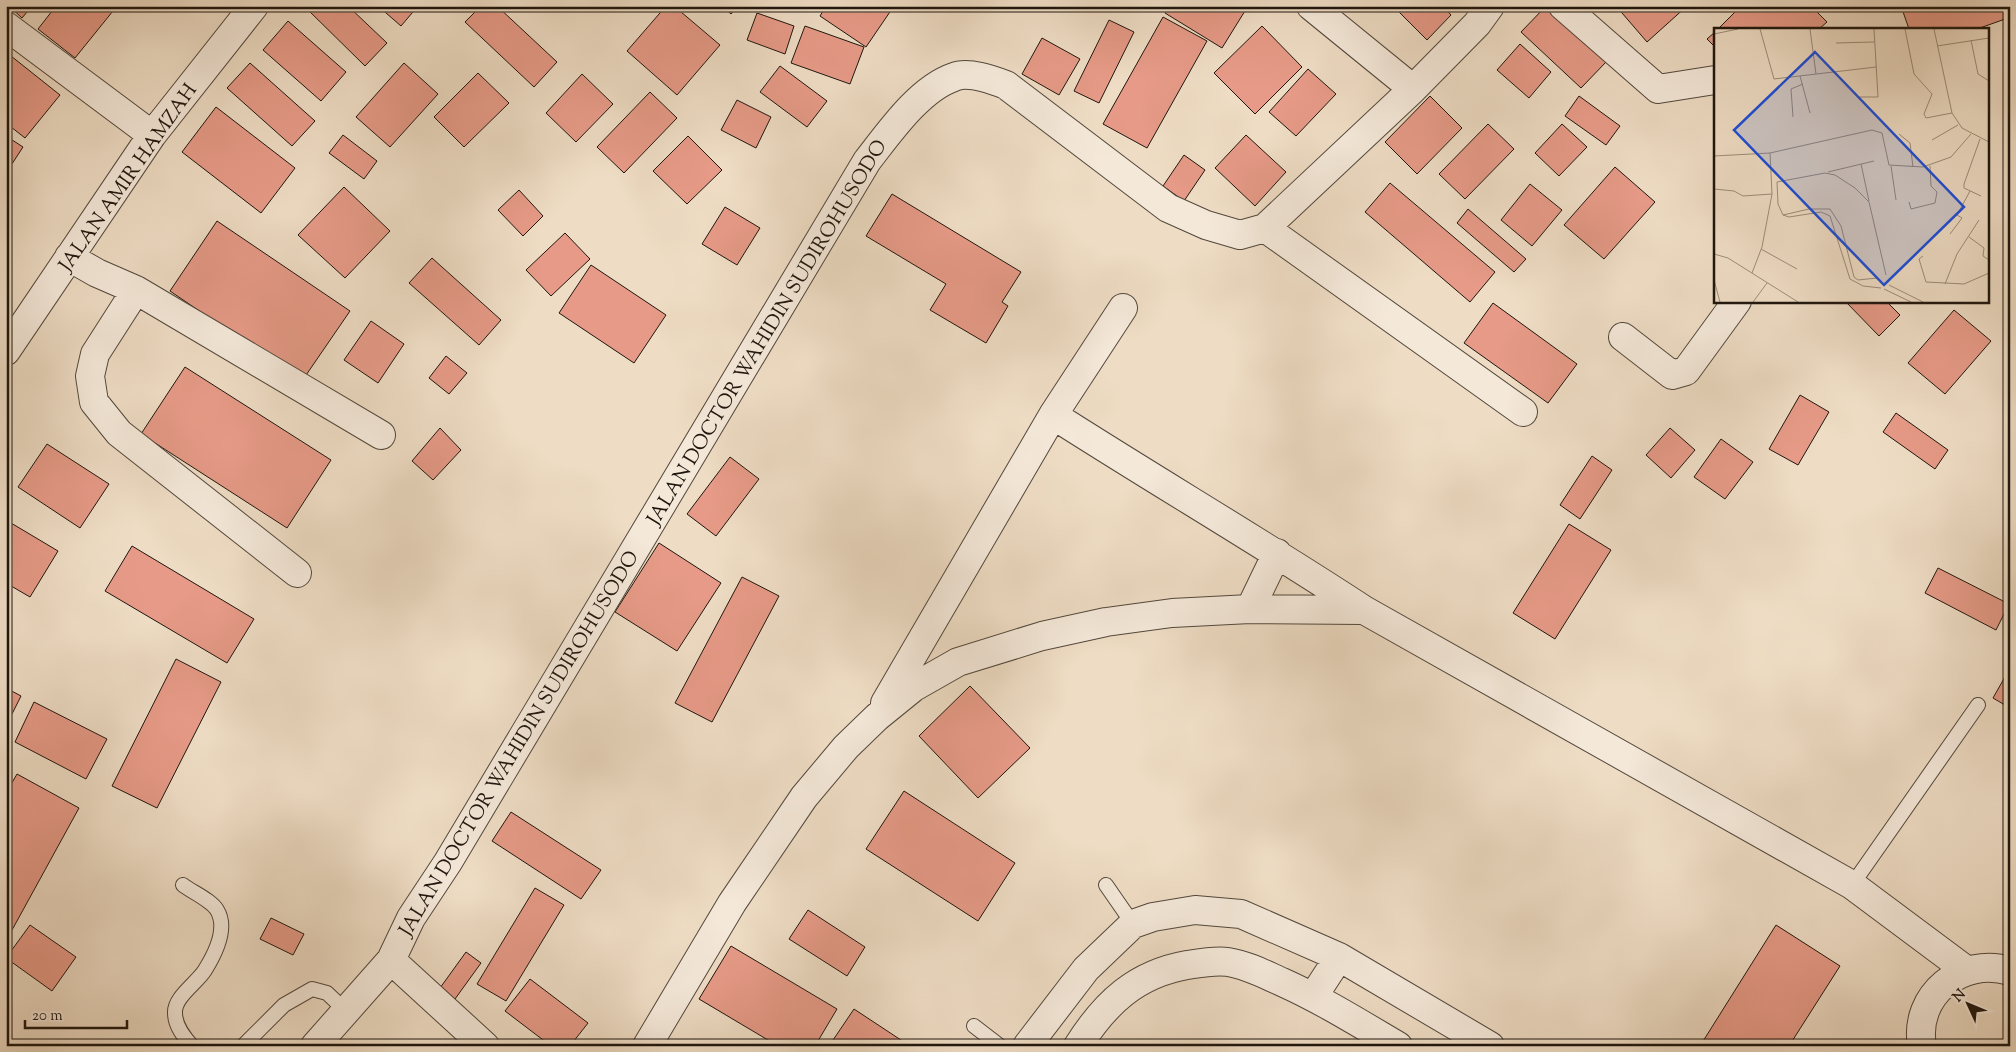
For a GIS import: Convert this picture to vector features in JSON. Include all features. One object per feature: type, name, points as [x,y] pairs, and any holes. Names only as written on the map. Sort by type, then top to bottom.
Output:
[{"type":"street","name":"JALAN AMIR HAMZAH","points":[[6,351],[152,135],[254,6]]},
{"type":"street","points":[[1310,6],[1413,89]]},
{"type":"street","name":"JALAN DOCTOR WAHIDIN SUDIROHUSODO","points":[[315,1046],[391,960],[411,918],[448,862],[867,161],[900,118],[932,90],[955,76],[984,77],[1006,86],[1168,208],[1206,225],[1240,235],[1265,228],[1413,89],[1477,24],[1490,6]]},
{"type":"street","points":[[1564,6],[1658,89],[1714,80]]},
{"type":"street","points":[[6,26],[152,135]]},
{"type":"street","points":[[1265,228],[1523,412]]},
{"type":"street","points":[[69,257],[97,273],[136,290],[381,435]]},
{"type":"street","points":[[136,290],[95,354],[90,376],[94,402],[119,433],[297,574]]},
{"type":"street","points":[[1624,337],[1672,375],[1686,370],[1736,302]]},
{"type":"street","points":[[877,717],[1053,415],[1123,308]]},
{"type":"street","points":[[1053,415],[1277,553],[1364,610],[1852,885],[1966,970]]},
{"type":"street","points":[[1250,609],[1277,553]]},
{"type":"street","points":[[648,1046],[732,903],[804,797],[846,747],[877,717],[914,686],[958,662],[1042,636],[1106,622],[1172,613],[1250,609],[1364,610]]},
{"type":"street","points":[[1027,1046],[1086,969],[1133,924],[1153,917],[1196,910],[1241,914],[1339,956],[1490,1046]]},
{"type":"street","points":[[1313,996],[1339,956]]},
{"type":"street","points":[[391,960],[485,1046]]},
{"type":"street","points":[[1078,1046],[1090,1027],[1116,998],[1141,980],[1165,969],[1200,963],[1227,962],[1253,968],[1313,996],[1398,1046]]},
{"type":"street","points":[[1922,1046],[1921,1026],[1928,1004],[1947,981],[1966,970],[1995,967],[2010,971]]},
{"type":"street","points":[[1086,969],[1116,998]]},
{"type":"lane","points":[[1852,885],[1978,705]]},
{"type":"lane","points":[[183,885],[217,908],[222,923],[219,942],[205,971],[177,1003],[174,1013],[182,1036],[192,1046]]},
{"type":"lane","points":[[1106,885],[1133,924]]},
{"type":"lane","points":[[243,1046],[284,1005],[312,989],[327,993],[347,1012]]},
{"type":"lane","points":[[974,1026],[1000,1046]]},
{"type":"building","points":[[9,6],[32,6],[22,18]]},
{"type":"building","points":[[56,6],[117,6],[75,58],[38,29]]},
{"type":"building","points":[[304,6],[348,6],[387,43],[365,66]]},
{"type":"building","points":[[378,6],[418,6],[401,26]]},
{"type":"building","points":[[481,6],[497,6],[557,62],[534,87],[465,22]]},
{"type":"building","points":[[666,6],[674,6],[720,45],[677,95],[627,51]]},
{"type":"building","points":[[722,6],[738,6],[731,14]]},
{"type":"building","points":[[826,6],[894,6],[866,47],[820,16]]},
{"type":"building","points":[[1169,6],[1248,6],[1222,48],[1165,13]]},
{"type":"building","points":[[1393,6],[1443,6],[1451,15],[1427,40]]},
{"type":"building","points":[[1546,6],[1549,6],[1607,61],[1581,88],[1521,32]]},
{"type":"building","points":[[1616,6],[1687,6],[1647,42]]},
{"type":"building","points":[[1741,6],[1811,6],[1827,22],[1820,28],[1719,28]]},
{"type":"building","points":[[1901,6],[2004,6],[2008,18],[1980,28],[1909,28]]},
{"type":"building","points":[[757,13],[794,26],[785,54],[747,40]]},
{"type":"building","points":[[1163,17],[1207,41],[1147,148],[1103,124]]},
{"type":"building","points":[[1109,20],[1134,32],[1099,103],[1074,91]]},
{"type":"building","points":[[288,21],[346,72],[321,101],[263,50]]},
{"type":"building","points":[[805,26],[864,47],[850,84],[791,63]]},
{"type":"building","points":[[1262,26],[1302,67],[1255,114],[1214,73]]},
{"type":"building","points":[[1714,33],[1714,46],[1707,39]]},
{"type":"building","points":[[1042,38],[1080,59],[1059,95],[1022,74]]},
{"type":"building","points":[[1520,44],[1551,72],[1529,98],[1497,70]]},
{"type":"building","points":[[6,52],[60,95],[25,138],[6,123]]},
{"type":"building","points":[[250,63],[315,121],[292,146],[227,88]]},
{"type":"building","points":[[404,63],[438,94],[390,147],[356,117]]},
{"type":"building","points":[[780,66],[827,101],[807,127],[760,92]]},
{"type":"building","points":[[1308,69],[1336,94],[1296,136],[1269,112]]},
{"type":"building","points":[[478,73],[509,103],[464,147],[434,117]]},
{"type":"building","points":[[582,74],[613,104],[576,142],[546,113]]},
{"type":"building","points":[[650,92],[677,118],[624,173],[597,147]]},
{"type":"building","points":[[1430,96],[1462,128],[1417,174],[1385,142]]},
{"type":"building","points":[[1579,96],[1620,126],[1606,145],[1565,116]]},
{"type":"building","points":[[737,100],[771,117],[756,148],[721,130]]},
{"type":"building","points":[[216,107],[295,168],[261,213],[182,152]]},
{"type":"building","points":[[1488,124],[1514,149],[1465,199],[1439,174]]},
{"type":"building","points":[[1562,124],[1587,147],[1559,176],[1535,153]]},
{"type":"building","points":[[343,135],[377,161],[364,179],[329,153]]},
{"type":"building","points":[[1246,135],[1286,172],[1255,206],[1215,168]]},
{"type":"building","points":[[6,136],[23,147],[8,170],[6,169]]},
{"type":"building","points":[[688,136],[722,170],[687,204],[653,171]]},
{"type":"building","points":[[1184,155],[1205,170],[1184,201],[1163,186]]},
{"type":"building","points":[[1615,167],[1655,202],[1604,259],[1564,225]]},
{"type":"building","points":[[1390,183],[1495,272],[1470,302],[1365,212]]},
{"type":"building","points":[[1530,184],[1562,210],[1532,246],[1501,220]]},
{"type":"building","points":[[344,187],[390,231],[345,278],[298,235]]},
{"type":"building","points":[[519,190],[543,216],[523,236],[498,210]]},
{"type":"building","points":[[892,194],[1021,272],[1002,302],[1008,306],[986,343],[930,310],[946,284],[866,236]]},
{"type":"building","points":[[725,207],[760,228],[737,265],[702,244]]},
{"type":"building","points":[[1468,209],[1526,259],[1514,272],[1457,223]]},
{"type":"building","points":[[217,221],[350,311],[302,381],[170,291]]},
{"type":"building","points":[[565,233],[590,259],[551,296],[526,270]]},
{"type":"building","points":[[432,258],[501,320],[479,345],[409,283]]},
{"type":"building","points":[[591,265],[666,315],[634,363],[559,313]]},
{"type":"building","points":[[1846,302],[1887,302],[1900,315],[1879,336]]},
{"type":"building","points":[[1493,303],[1577,364],[1548,403],[1464,343]]},
{"type":"building","points":[[1954,310],[1991,341],[1945,394],[1908,363]]},
{"type":"building","points":[[371,321],[404,344],[378,383],[344,360]]},
{"type":"building","points":[[446,356],[467,373],[449,394],[429,378]]},
{"type":"building","points":[[185,367],[331,460],[287,528],[141,434]]},
{"type":"building","points":[[1800,395],[1829,412],[1798,465],[1769,449]]},
{"type":"building","points":[[1896,413],[1948,450],[1935,469],[1883,432]]},
{"type":"building","points":[[440,428],[461,450],[433,480],[412,461]]},
{"type":"building","points":[[1670,428],[1695,450],[1671,478],[1646,455]]},
{"type":"building","points":[[1721,439],[1753,462],[1725,499],[1694,477]]},
{"type":"building","points":[[47,444],[109,484],[80,528],[18,487]]},
{"type":"building","points":[[1592,456],[1612,470],[1580,519],[1560,505]]},
{"type":"building","points":[[730,457],[759,479],[716,536],[687,514]]},
{"type":"building","points":[[6,520],[58,551],[30,597],[6,583]]},
{"type":"building","points":[[1569,524],[1611,550],[1555,639],[1513,613]]},
{"type":"building","points":[[659,543],[721,583],[677,651],[615,612]]},
{"type":"building","points":[[132,546],[254,619],[227,663],[105,591]]},
{"type":"building","points":[[1938,568],[2009,604],[1996,630],[1925,593]]},
{"type":"building","points":[[742,577],[779,596],[712,722],[675,703]]},
{"type":"building","points":[[176,659],[221,682],[157,808],[112,786]]},
{"type":"building","points":[[2010,668],[2010,708],[1993,698]]},
{"type":"building","points":[[970,686],[1030,748],[978,798],[919,736]]},
{"type":"building","points":[[6,688],[21,696],[6,726]]},
{"type":"building","points":[[34,702],[107,739],[86,779],[15,742]]},
{"type":"building","points":[[17,774],[79,808],[6,941],[6,793]]},
{"type":"building","points":[[904,791],[1015,863],[978,921],[866,849]]},
{"type":"building","points":[[511,812],[601,870],[581,899],[492,841]]},
{"type":"building","points":[[535,888],[564,905],[506,1001],[477,984]]},
{"type":"building","points":[[808,910],[865,947],[847,976],[789,939]]},
{"type":"building","points":[[271,918],[304,934],[293,955],[260,939]]},
{"type":"building","points":[[30,925],[76,957],[52,991],[6,958]]},
{"type":"building","points":[[1776,925],[1840,966],[1789,1046],[1700,1046]]},
{"type":"building","points":[[731,946],[837,1009],[815,1046],[778,1046],[699,999]]},
{"type":"building","points":[[466,952],[481,963],[455,999],[440,988]]},
{"type":"building","points":[[530,979],[588,1023],[570,1046],[551,1046],[505,1011]]},
{"type":"building","points":[[854,1009],[910,1046],[829,1046]]}]
